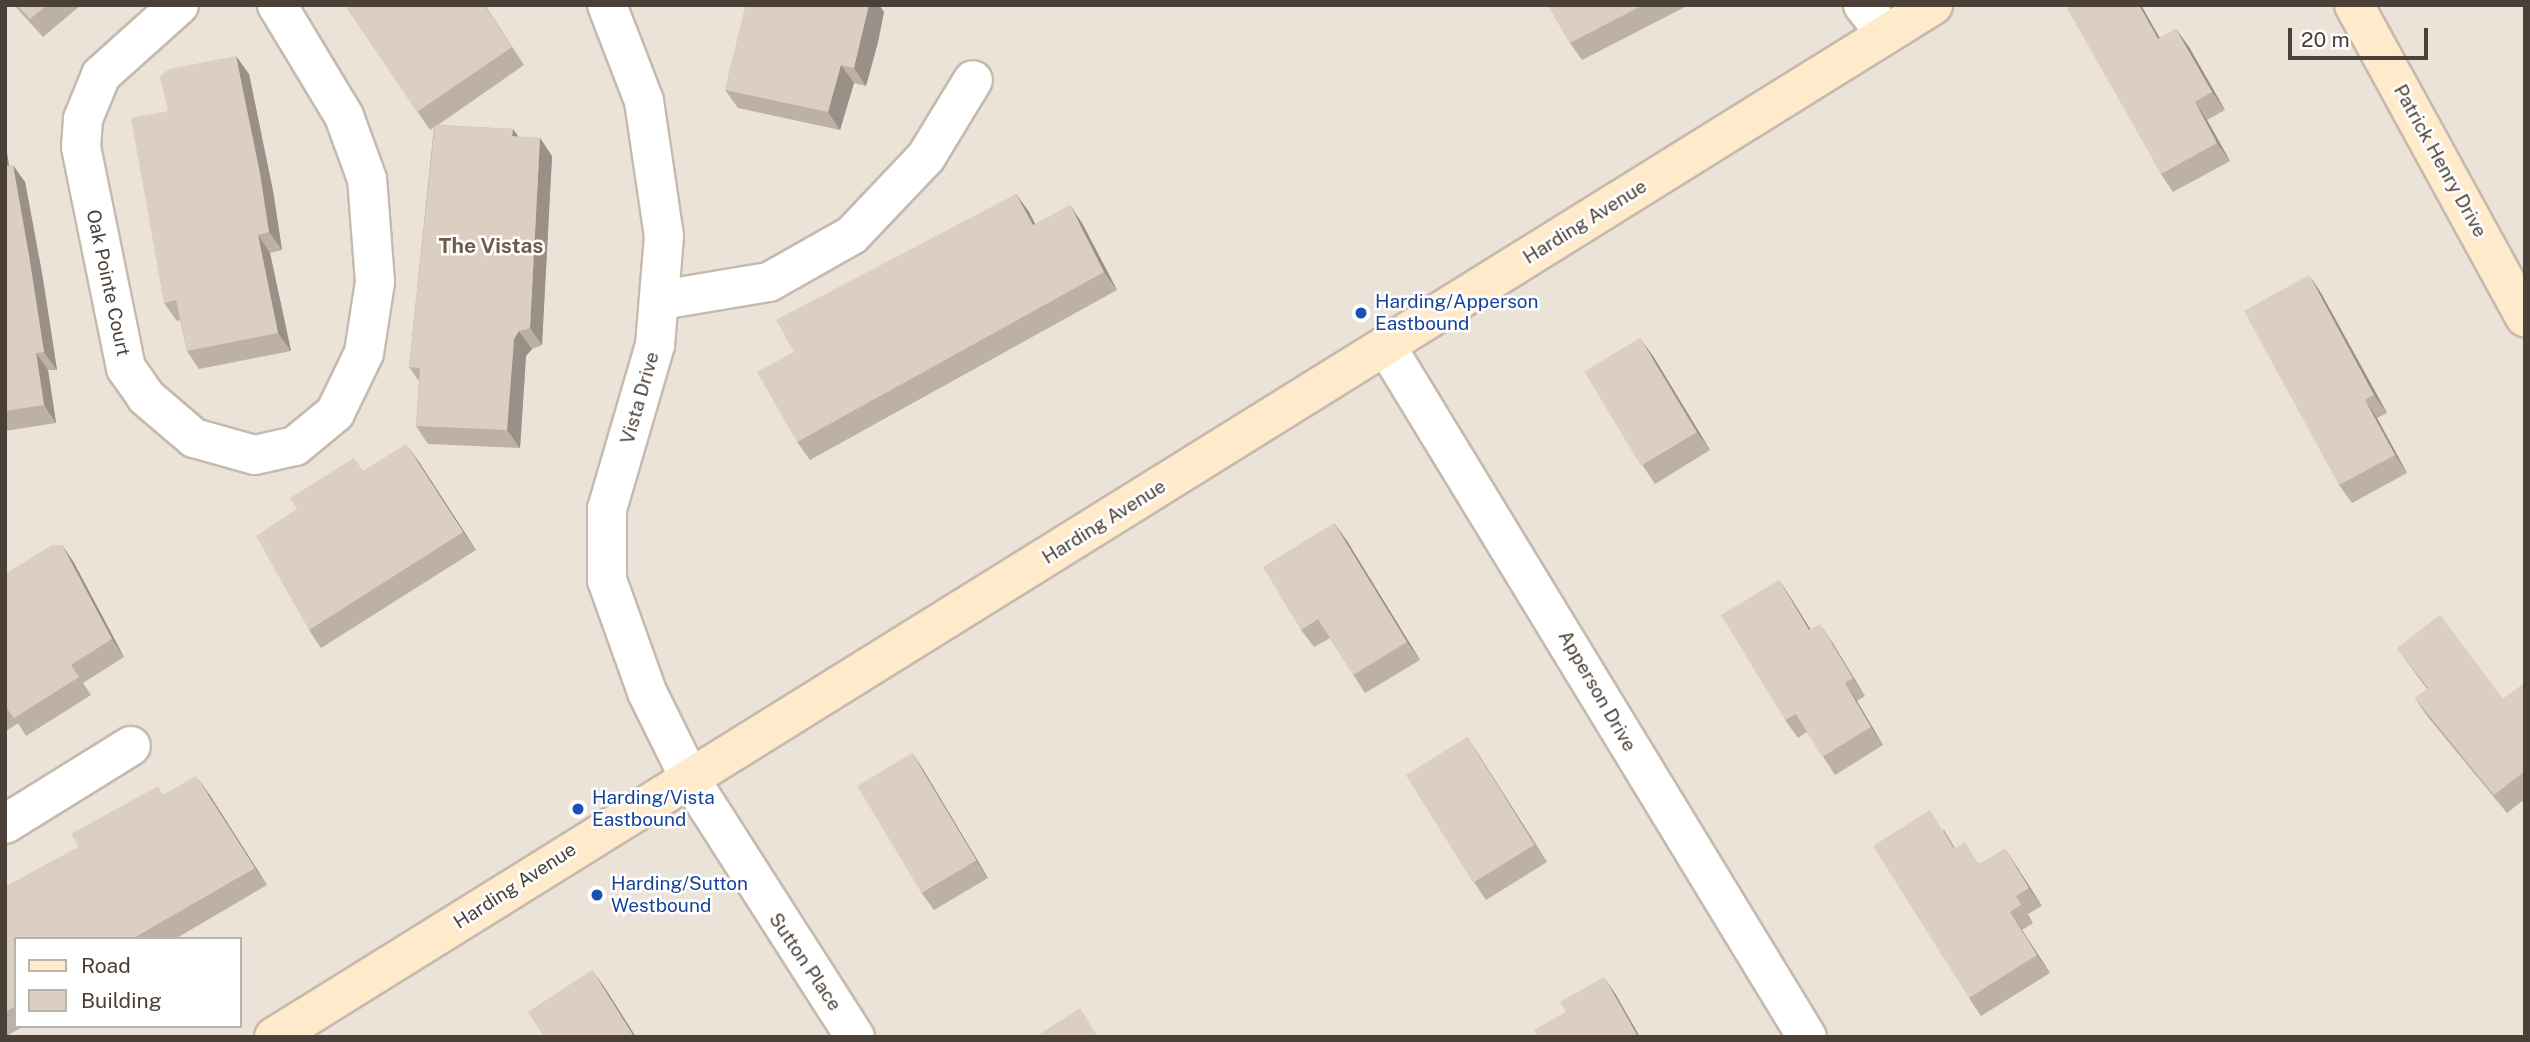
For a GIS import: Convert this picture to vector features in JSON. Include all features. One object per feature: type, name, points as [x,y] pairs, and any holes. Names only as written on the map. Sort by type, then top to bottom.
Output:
[{"type":"main road","name":"Harding Avenue","points":[[274,1037],[1386,346],[1875,20],[1933,5]]},
{"type":"main road","name":"Patrick Henry Drive","points":[[2354,5],[2525,317]]},
{"type":"street","name":"Oak Pointe Court","points":[[179,5],[101,75],[83,119],[81,146],[126,368],[146,397],[194,438],[255,455],[295,446],[335,413],[364,353],[375,282],[367,178],[344,116],[277,5]]},
{"type":"street","name":"Vista Drive","points":[[607,5],[625,43],[658,161],[661,300],[645,391],[607,509],[607,580],[647,692],[690,779]]},
{"type":"street","points":[[661,300],[769,282],[852,235],[926,157],[973,80]]},
{"type":"street","name":"Apperson Drive","points":[[1386,346],[1807,1037]]},
{"type":"street","points":[[5,824],[131,746]]},
{"type":"street","name":"Sutton Place","points":[[690,779],[855,1037]]},
{"type":"shaded area","points":[[5,5],[2525,5],[2525,1037],[5,1037]]},
{"type":"building","points":[[17,5],[47,5],[30,19]]},
{"type":"building","points":[[345,5],[484,5],[512,47],[417,112]]},
{"type":"building","points":[[746,5],[869,5],[854,68],[841,65],[828,112],[725,90]]},
{"type":"building","points":[[1548,5],[1643,5],[1570,43]]},
{"type":"building","points":[[2072,5],[2139,5],[2158,39],[2176,29],[2212,92],[2195,102],[2217,143],[2161,174],[2067,8]]},
{"type":"building","points":[[236,56],[269,232],[258,235],[278,333],[187,351],[176,300],[164,303],[131,118],[168,111],[160,77],[169,69]]},
{"type":"building","points":[[435,125],[513,129],[512,136],[540,138],[530,328],[519,331],[514,339],[507,430],[416,426],[420,368],[409,367]]},
{"type":"building","points":[[13,165],[44,352],[36,353],[44,405],[5,411],[5,166]]},
{"type":"building","points":[[1016,194],[1033,225],[1070,205],[1104,272],[797,442],[757,372],[794,352],[776,320]]},
{"type":"building","points":[[2309,275],[2374,395],[2365,400],[2395,455],[2339,485],[2244,311]]},
{"type":"building","points":[[1640,338],[1697,432],[1641,466],[1584,371]]},
{"type":"building","points":[[406,444],[463,532],[309,630],[256,536],[297,509],[290,498],[354,458],[363,471]]},
{"type":"building","points":[[1334,523],[1407,642],[1353,675],[1318,619],[1301,630],[1263,567]]},
{"type":"building","points":[[52,545],[62,545],[112,639],[71,665],[79,677],[14,718],[5,706],[5,574]]},
{"type":"building","points":[[1779,580],[1809,630],[1820,624],[1853,678],[1845,683],[1871,727],[1822,757],[1796,714],[1785,720],[1721,615]]},
{"type":"building","points":[[2440,615],[2503,699],[2525,683],[2525,771],[2494,795],[2415,698],[2428,688],[2397,648]]},
{"type":"building","points":[[1467,737],[1534,845],[1473,883],[1406,775]]},
{"type":"building","points":[[912,753],[976,860],[922,893],[857,786]]},
{"type":"building","points":[[196,776],[255,868],[135,937],[14,937],[14,1007],[5,1012],[5,887],[79,847],[71,834],[158,786],[163,795]]},
{"type":"building","points":[[1930,810],[1954,849],[1965,842],[1979,865],[2005,849],[2029,888],[2016,896],[2021,905],[2010,912],[2037,955],[1969,998],[1873,846]]},
{"type":"building","points":[[592,970],[634,1037],[544,1037],[528,1012]]},
{"type":"building","points":[[1604,977],[1638,1037],[1538,1037],[1534,1030],[1566,1012],[1560,1002]]},
{"type":"building","points":[[1080,1008],[1098,1037],[1035,1037]]},
{"type":"place","name":"Harding/Apperson Eastbound","points":[[1361,313]]},
{"type":"place","name":"Harding/Vista Eastbound","points":[[578,809]]},
{"type":"place","name":"Harding/Sutton Westbound","points":[[597,895]]},
{"type":"district","name":"The Vistas","points":[[491,246]]}]
